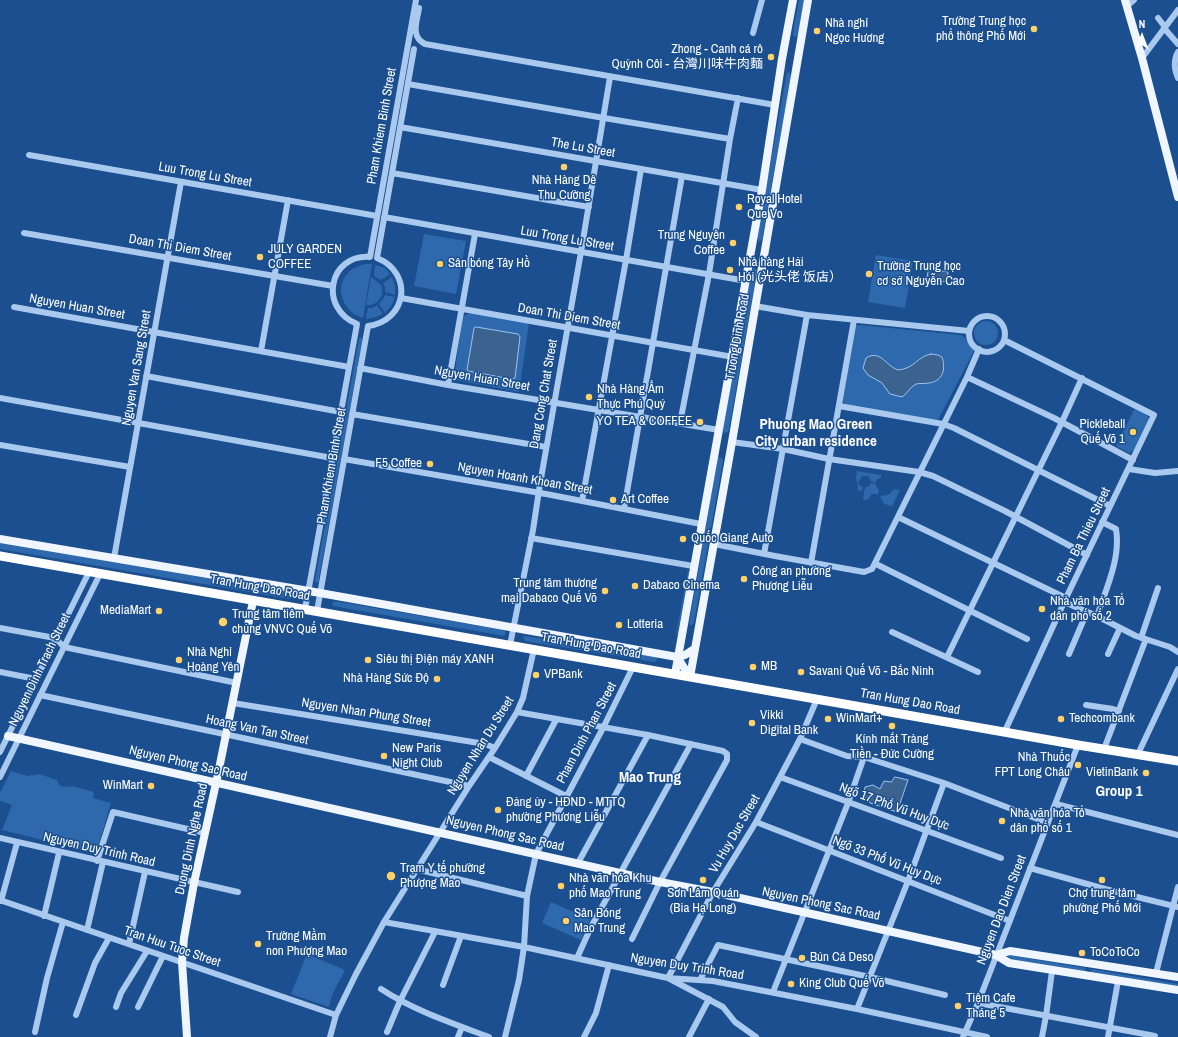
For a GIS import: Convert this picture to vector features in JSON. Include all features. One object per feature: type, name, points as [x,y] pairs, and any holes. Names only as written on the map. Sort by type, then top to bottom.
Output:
[{"type":"highway","name":"Tran Hung Dao Road","points":[[0,556],[817,698],[1078,745],[1178,761]]},
{"type":"main road","name":"Truong Dinh Road","points":[[675,674],[693,566],[733,357],[750,251],[762,190],[782,59],[794,0]]},
{"type":"main road","name":"Truong Dinh Road","points":[[690,677],[808,0]]},
{"type":"main road","points":[[1126,3],[1142,58],[1178,197]]},
{"type":"main road","points":[[782,59],[797,62]]},
{"type":"main road","points":[[750,251],[764,253]]},
{"type":"main road","points":[[717,439],[732,442]]},
{"type":"main road","name":"Tran Hung Dao Road","points":[[0,539],[309,591],[677,657]]},
{"type":"main road","name":"Duong Dinh Nghe Road","points":[[187,1037],[182,962],[184,938],[194,883],[227,735],[253,601]]},
{"type":"main road","points":[[690,677],[677,657],[685,655],[694,649]]},
{"type":"main road","name":"Nguyen Phong Sac Road","points":[[8,736],[660,882],[713,892],[805,914],[996,955],[1009,963],[1178,990]]},
{"type":"main road","name":"Nguyen Phong Sac Road","points":[[996,955],[1010,951],[1089,962],[1178,977]]},
{"type":"main road","points":[[1087,976],[1089,962]]},
{"type":"street","name":"Pham Khiem Binh Street","points":[[305,609],[356,324],[339,312],[333,297],[333,286],[335,277],[344,265],[357,258],[370,257],[416,0]]},
{"type":"street","points":[[754,33],[762,0]]},
{"type":"street","points":[[1126,3],[1134,0]]},
{"type":"street","points":[[419,8],[415,33],[417,38],[425,44],[775,105]]},
{"type":"street","points":[[1142,58],[1178,10]]},
{"type":"street","points":[[1158,18],[1178,44]]},
{"type":"street","name":"Pham Khiem Binh Street","points":[[317,611],[368,326],[378,324],[388,318],[395,311],[401,298],[401,285],[398,275],[387,263],[377,258],[414,49]]},
{"type":"street","points":[[1178,52],[1174,64],[1174,70],[1178,78]]},
{"type":"street","name":"Dang Cong Chat Street","points":[[510,645],[532,538],[538,493],[589,207],[610,76]]},
{"type":"street","points":[[408,84],[730,138]]},
{"type":"street","points":[[680,424],[709,274],[730,138],[738,98]]},
{"type":"street","name":"The Lu Street","points":[[400,127],[762,190]]},
{"type":"street","name":"Luu Trong Lu Street","points":[[29,155],[377,216]]},
{"type":"street","points":[[582,501],[626,260],[640,169]]},
{"type":"street","points":[[392,173],[589,207]]},
{"type":"street","points":[[624,509],[682,176]]},
{"type":"street","name":"Nguyen Van Sang Street","points":[[114,558],[181,182]]},
{"type":"street","points":[[261,351],[288,200]]},
{"type":"street","name":"Luu Trong Lu Street","points":[[384,218],[746,281]]},
{"type":"street","name":"Doan Thi Diem Street","points":[[24,233],[333,286]]},
{"type":"street","points":[[448,385],[476,234]]},
{"type":"street","name":"Doan Thi Diem Street","points":[[401,298],[733,357]]},
{"type":"street","points":[[755,306],[807,315],[969,331]]},
{"type":"street","name":"Nguyen Huan Street","points":[[14,307],[349,366]]},
{"type":"street","points":[[764,554],[807,315]]},
{"type":"street","points":[[991,316],[998,319],[1002,324],[1005,333],[1004,340],[999,347],[992,351],[984,351],[979,349],[971,342],[969,331],[973,323],[978,318],[991,316]]},
{"type":"street","points":[[811,563],[854,320]]},
{"type":"street","points":[[947,658],[1082,378],[1004,340]]},
{"type":"street","points":[[714,544],[864,572],[872,569],[876,564],[919,472],[967,377],[979,349]]},
{"type":"street","name":"Nguyen Huan Street","points":[[360,368],[448,385],[719,430]]},
{"type":"street","points":[[146,376],[341,412]]},
{"type":"street","points":[[967,377],[1062,422],[1133,460]]},
{"type":"street","name":"Pham Ba Thieu Street","points":[[1005,731],[1065,600],[1154,415],[1082,378]]},
{"type":"street","points":[[0,398],[332,458]]},
{"type":"street","points":[[839,406],[943,424],[954,428],[1110,506]]},
{"type":"street","points":[[352,414],[546,447]]},
{"type":"street","points":[[732,442],[783,449],[829,459],[919,472],[933,476],[1015,516],[1087,555]]},
{"type":"street","points":[[0,445],[130,467]]},
{"type":"street","name":"Nguyen Hoanh Khoan Street","points":[[344,459],[582,501],[701,524]]},
{"type":"street","points":[[1129,469],[1155,473],[1178,471]]},
{"type":"street","points":[[898,517],[1120,628],[1144,639],[1170,647],[1178,652]]},
{"type":"street","points":[[1097,616],[1113,569],[1118,538],[1116,529],[1102,522]]},
{"type":"street","points":[[532,538],[693,566]]},
{"type":"street","points":[[876,564],[1027,639]]},
{"type":"street","name":"Nguyen Dinh Trach Street","points":[[0,752],[55,638],[89,572]]},
{"type":"street","name":"Nguyen Dinh Trach Street","points":[[0,776],[100,574]]},
{"type":"street","points":[[1104,749],[1144,639],[1158,588]]},
{"type":"street","points":[[1069,654],[1087,612]]},
{"type":"street","points":[[0,628],[55,638],[64,647],[237,683]]},
{"type":"street","points":[[1108,654],[1120,628]]},
{"type":"street","points":[[892,632],[978,672]]},
{"type":"street","name":"Nguyen Nhan Du Street","points":[[330,1037],[336,1015],[384,922],[416,869],[441,833],[469,786],[517,712],[523,698],[534,649]]},
{"type":"street","name":"Pham Dinh Phan Street","points":[[505,1037],[519,980],[524,947],[527,896],[536,854],[603,728],[633,667]]},
{"type":"street","points":[[1138,754],[1178,669]]},
{"type":"street","points":[[0,672],[36,679]]},
{"type":"street","name":"Hoang Van Tan Street","points":[[40,695],[469,786]]},
{"type":"street","name":"Vu Huy Duc Street","points":[[668,978],[713,892],[756,822],[780,777],[800,739],[817,698]]},
{"type":"street","name":"Nguyen Nhan Phung Street","points":[[233,703],[485,744],[495,748]]},
{"type":"street","points":[[1086,705],[1118,711]]},
{"type":"street","points":[[517,712],[648,735],[723,751],[726,754],[727,760],[660,882],[632,939]]},
{"type":"street","points":[[526,776],[556,720]]},
{"type":"street","points":[[578,863],[648,735]]},
{"type":"street","points":[[800,739],[847,756],[864,757],[944,783],[1048,822]]},
{"type":"street","points":[[578,958],[591,927],[690,744]]},
{"type":"street","name":"Nguyen Dao Dien Street","points":[[964,1034],[978,1003],[1078,745]]},
{"type":"street","points":[[489,757],[566,796]]},
{"type":"street","points":[[773,992],[848,803],[864,757]]},
{"type":"street","name":"Ngõ 17 Phố Vũ Huy Dực","points":[[780,777],[1001,858]]},
{"type":"street","points":[[857,1008],[908,881],[944,783]]},
{"type":"street","points":[[1056,804],[1178,835]]},
{"type":"street","points":[[87,930],[100,862],[113,812],[205,833]]},
{"type":"street","name":"Ngõ 33 Phố Vũ Huy Dực","points":[[756,822],[1010,920]]},
{"type":"street","name":"Nguyen Duy Trinh Road","points":[[0,838],[100,862],[238,892]]},
{"type":"street","points":[[1,901],[17,843]]},
{"type":"street","points":[[44,916],[59,852]]},
{"type":"street","points":[[1030,868],[1176,907]]},
{"type":"street","points":[[416,869],[527,896]]},
{"type":"street","points":[[129,944],[145,872]]},
{"type":"street","points":[[1156,973],[1176,907],[1178,888]]},
{"type":"street","name":"Tran Huu Tuoc Street","points":[[1,901],[336,1015]]},
{"type":"street","points":[[35,1032],[47,978],[63,922]]},
{"type":"street","name":"Nguyen Duy Trinh Road","points":[[384,922],[524,947],[668,978],[713,981],[857,1008],[964,1034],[987,1037]]},
{"type":"street","points":[[387,1032],[400,1002],[435,932]]},
{"type":"street","points":[[443,985],[461,936]]},
{"type":"street","points":[[76,1015],[95,963],[109,938]]},
{"type":"street","points":[[700,980],[718,945],[870,977],[945,995]]},
{"type":"street","points":[[116,1008],[122,993],[147,951]]},
{"type":"street","points":[[138,1007],[163,956]]},
{"type":"street","points":[[584,1037],[596,1013],[609,965]]},
{"type":"street","points":[[1042,1037],[1052,971]]},
{"type":"street","points":[[668,978],[723,1007],[735,1022],[756,1037]]},
{"type":"street","points":[[1108,1037],[1118,981]]},
{"type":"street","points":[[381,989],[400,1002],[489,1037]]},
{"type":"street","points":[[689,1037],[709,999]]},
{"type":"street","points":[[978,1003],[1155,1036]]},
{"type":"street","points":[[458,1037],[462,1027]]},
{"type":"shaded area","points":[[799,0],[805,0],[799,34],[797,37],[793,36],[793,32]]},
{"type":"shaded area","points":[[787,72],[790,73],[791,77],[762,239],[759,242],[757,237]]},
{"type":"shaded area","name":"Sân bóng Tây Hồ","points":[[424,234],[466,241],[456,294],[414,286]]},
{"type":"shaded area","points":[[876,255],[913,261],[905,308],[868,302]]},
{"type":"shaded area","points":[[365,264],[372,264],[363,318],[356,315],[346,306],[341,293],[341,286],[350,271]]},
{"type":"shaded area","points":[[375,265],[385,268],[390,274],[381,280],[374,276]]},
{"type":"shaded area","points":[[753,268],[757,271],[729,429],[728,432],[724,433],[723,425],[751,272]]},
{"type":"shaded area","points":[[929,269],[948,272],[947,282],[927,279]]},
{"type":"shaded area","points":[[371,277],[381,285],[382,293],[380,300],[374,304],[366,305]]},
{"type":"shaded area","points":[[392,277],[395,286],[395,295],[385,292],[383,283]]},
{"type":"shaded area","points":[[385,295],[395,297],[392,305],[385,313],[379,304]]},
{"type":"shaded area","points":[[377,305],[383,314],[366,319],[368,308],[373,308]]},
{"type":"shaded area","points":[[471,313],[529,323],[519,392],[456,380],[455,371],[462,321],[465,315]]},
{"type":"shaded area","points":[[986,321],[995,324],[998,333],[995,342],[986,345],[977,342],[974,333],[977,324]]},
{"type":"shaded area","points":[[857,325],[961,335],[965,338],[974,351],[938,420],[847,405],[844,403],[843,400],[855,327]]},
{"type":"shaded area","points":[[476,327],[518,334],[520,337],[515,378],[511,379],[467,370],[474,328]]},
{"type":"shaded area","points":[[361,337],[362,342],[319,582],[316,583],[315,580],[359,339]]},
{"type":"shaded area","points":[[931,354],[942,357],[944,366],[942,374],[938,380],[934,382],[916,384],[902,397],[890,394],[882,383],[868,375],[863,368],[866,358],[871,356],[883,359],[898,370],[908,367],[923,357]]},
{"type":"shaded area","name":"Pickleball Quế Võ 1","points":[[1135,408],[1147,414],[1149,419],[1135,449],[1129,453],[1116,446]]},
{"type":"shaded area","points":[[718,457],[722,458],[723,461],[694,623],[691,626],[689,624]]},
{"type":"shaded area","points":[[857,471],[881,475],[881,478],[877,479],[875,483],[871,481],[868,476],[862,476],[858,483],[863,487],[862,491],[857,490]]},
{"type":"shaded area","points":[[871,483],[875,484],[879,490],[878,494],[872,494],[867,500],[863,499],[865,488]]},
{"type":"shaded area","points":[[894,489],[900,490],[892,506],[884,504],[880,496],[888,495]]},
{"type":"shaded area","points":[[0,541],[292,592],[293,595],[290,599],[0,549]]},
{"type":"shaded area","points":[[688,571],[690,573],[676,635]]},
{"type":"shaded area","points":[[334,601],[503,630],[506,633],[504,636],[333,606],[332,604]]},
{"type":"shaded area","points":[[525,636],[656,657],[657,660],[655,662],[525,641],[523,637]]},
{"type":"shaded area","points":[[11,771],[28,776],[39,774],[57,780],[60,786],[72,786],[94,792],[93,798],[111,803],[96,853],[2,830],[12,805],[0,801],[0,793]]},
{"type":"shaded area","points":[[895,777],[908,780],[897,812],[870,803],[865,797],[865,787],[873,785],[880,789],[884,781],[891,782]]},
{"type":"shaded area","name":"Sân Bóng Mao Trung","points":[[551,902],[590,919],[581,940],[542,923]]},
{"type":"shaded area","points":[[307,954],[345,970],[332,995],[329,1007],[291,994]]},
{"type":"shaded area","points":[[1009,955],[1085,968],[1086,972],[1009,960]]},
{"type":"shaded area","points":[[1091,969],[1178,984],[1178,988],[1090,973]]},
{"type":"place","name":"Trường Trung học phổ thông Phố Mới","points":[[1034,29]]},
{"type":"place","name":"Nhà nghỉ Ngọc Hương","points":[[817,31]]},
{"type":"place","name":"Zhong - Canh cá rô Quỳnh Côi - 台灣川味牛肉麵","points":[[771,57]]},
{"type":"place","name":"Nhà Hàng Dê Thu Cường","points":[[564,167]]},
{"type":"place","name":"Royal Hotel Que Vo","points":[[739,207]]},
{"type":"place","name":"Trung Nguyên Coffee","points":[[733,243]]},
{"type":"place","name":"JULY GARDEN COFFEE","points":[[260,257]]},
{"type":"place","name":"Sân bóng Tây Hồ","points":[[440,264]]},
{"type":"place","name":"Nhà hàng Hải Hói (光头佬 饭店）","points":[[730,270]]},
{"type":"place","name":"Trường Trung học cơ sở Nguyễn Cao","points":[[869,274]]},
{"type":"place","name":"Nhà Hàng Ẩm Thực Phú Quý","points":[[589,397]]},
{"type":"place","name":"YO TEA & COFFEE","points":[[700,422]]},
{"type":"place","name":"Pickleball Quế Võ 1","points":[[1133,432]]},
{"type":"place","name":"F5 Coffee","points":[[430,464]]},
{"type":"place","name":"Art Coffee","points":[[613,500]]},
{"type":"place","name":"Quốc Giang Auto","points":[[683,539]]},
{"type":"place","name":"Công an phường Phương Liễu","points":[[744,579]]},
{"type":"place","name":"Dabaco Cinema","points":[[635,586]]},
{"type":"place","name":"Trung tâm thương mại Dabaco Quế Võ","points":[[605,591]]},
{"type":"place","name":"Nhà văn hóa Tổ dân phố số 2","points":[[1042,609]]},
{"type":"place","name":"MediaMart","points":[[159,611]]},
{"type":"place","name":"Trung tâm tiêm chủng VNVC Quế Võ","points":[[223,622]]},
{"type":"place","name":"Lotteria","points":[[619,625]]},
{"type":"place","name":"Nhà Nghỉ Hoàng Yên","points":[[179,660]]},
{"type":"place","name":"Siêu thị Điện máy XANH","points":[[368,660]]},
{"type":"place","name":"MB","points":[[753,667]]},
{"type":"place","name":"Savani Quế Võ - Bắc Ninh","points":[[801,672]]},
{"type":"place","name":"VPBank","points":[[536,675]]},
{"type":"place","name":"Nhà Hàng Sức Độ","points":[[437,679]]},
{"type":"place","name":"WinMart+","points":[[828,719]]},
{"type":"place","name":"Techcombank","points":[[1061,719]]},
{"type":"place","name":"Vikki Digital Bank","points":[[752,723]]},
{"type":"place","name":"Kính mắt Tràng Tiền - Đức Cường","points":[[892,726]]},
{"type":"place","name":"New Paris Night Club","points":[[384,756]]},
{"type":"place","name":"Nhà Thuốc FPT Long Châu","points":[[1078,765]]},
{"type":"place","name":"VietinBank","points":[[1146,773]]},
{"type":"place","name":"WinMart","points":[[151,786]]},
{"type":"place","name":"Đảng ủy - HĐND - MTTQ phường Phương Liễu","points":[[498,810]]},
{"type":"place","name":"Nhà văn hóa Tổ dân phố số 1","points":[[1002,821]]},
{"type":"place","name":"Trạm Y tế phường Phượng Mao","points":[[391,876]]},
{"type":"place","name":"Sơn Lâm Quán (Bia Hạ Long)","points":[[703,880]]},
{"type":"place","name":"Chợ trung tâm phường Phố Mới","points":[[1102,880]]},
{"type":"place","name":"Nhà văn hóa Khu phố Mao Trung","points":[[561,886]]},
{"type":"place","name":"Sân Bóng Mao Trung","points":[[566,921]]},
{"type":"place","name":"Trường Mầm non Phượng Mao","points":[[258,944]]},
{"type":"place","name":"ToCoToCo","points":[[1082,953]]},
{"type":"place","name":"Bún Cá Deso","points":[[802,958]]},
{"type":"place","name":"King Club Quế Võ","points":[[791,984]]},
{"type":"place","name":"Tiệm Cafe Tháng 5","points":[[958,1006]]},
{"type":"district","name":"Phuong Mao Green City urban residence","points":[[816,434]]},
{"type":"district","name":"Mao Trung","points":[[650,778]]},
{"type":"district","name":"Group 1","points":[[1119,792]]}]
